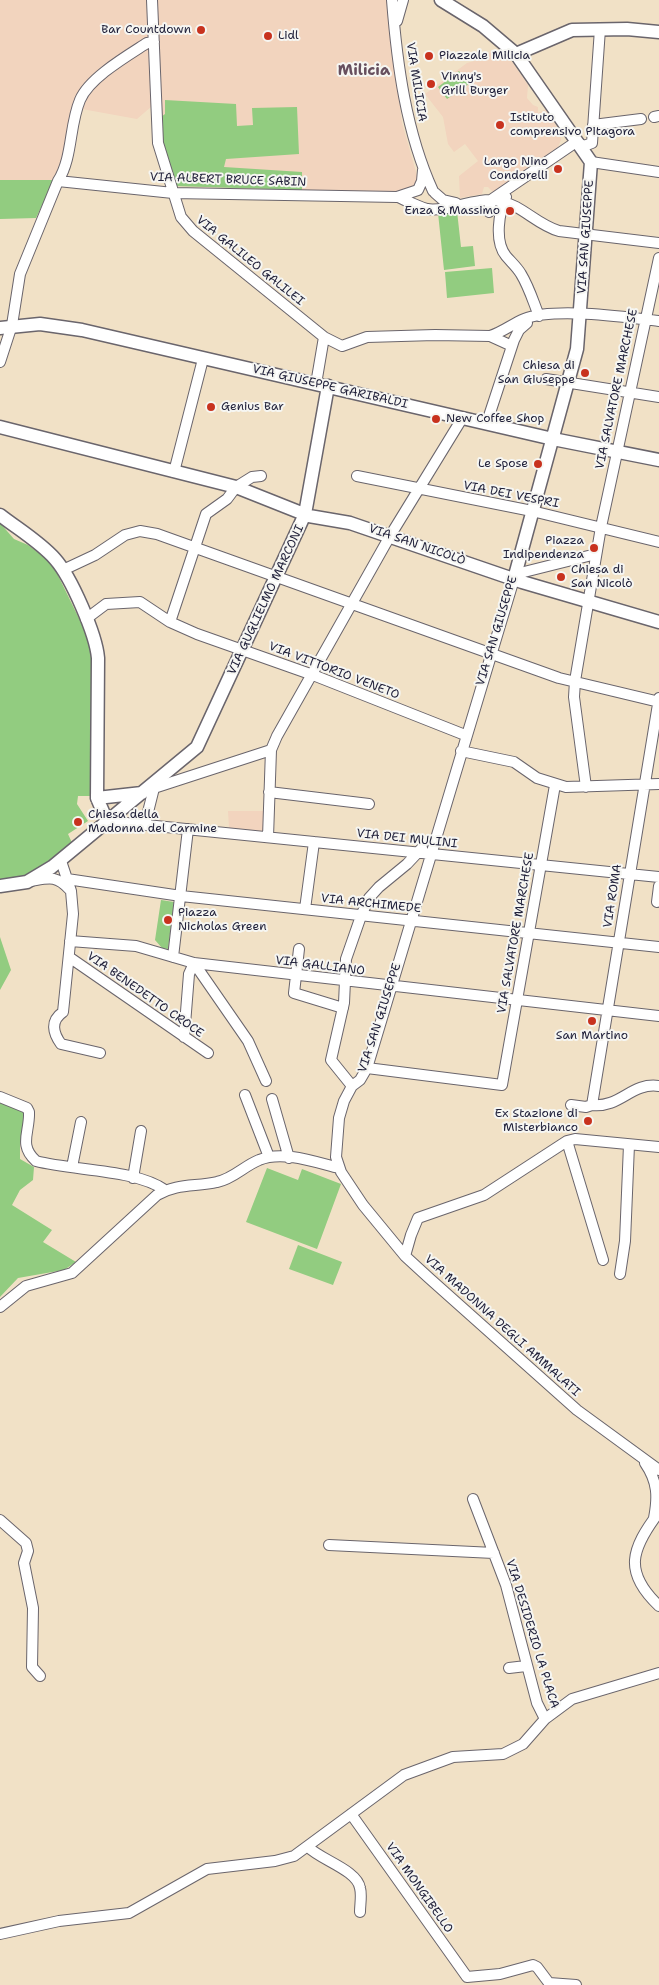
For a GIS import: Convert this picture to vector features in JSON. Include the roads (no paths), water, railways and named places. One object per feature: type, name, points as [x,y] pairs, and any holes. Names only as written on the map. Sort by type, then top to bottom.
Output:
[{"type":"main road","points":[[443,1],[482,26],[516,54],[591,162]]},
{"type":"main road","points":[[516,54],[572,30],[600,29],[659,32]]},
{"type":"main road","name":"VIA SAN GIUSEPPE","points":[[514,579],[577,349],[591,162]]},
{"type":"main road","name":"VIA GIUSEPPE GARIBALDI","points":[[6,326],[40,324],[82,330],[487,422],[552,439],[659,460]]},
{"type":"main road","name":"VIA GUGLIELMO MARCONI","points":[[27,882],[56,864],[197,747],[305,514],[322,385]]},
{"type":"main road","name":"VIA SAN NICOLÒ","points":[[0,427],[236,487],[305,514],[350,523],[514,579],[659,622]]},
{"type":"main road","points":[[0,515],[54,558],[63,570],[96,640],[98,658],[97,797],[105,822]]},
{"type":"main road","points":[[97,797],[148,789]]},
{"type":"main road","points":[[0,886],[27,882]]},
{"type":"street","name":"VIA GALILEO GALILEI","points":[[152,0],[158,143],[182,216],[193,231],[324,337]]},
{"type":"street","name":"VIA MILICIA","points":[[392,0],[406,110],[423,170],[425,189],[420,198],[426,206]]},
{"type":"street","points":[[395,27],[398,10],[403,0]]},
{"type":"street","points":[[489,212],[491,200],[576,142],[584,146],[592,143],[600,29]]},
{"type":"street","points":[[0,362],[6,326],[20,274],[67,161],[80,101],[88,87],[141,47],[154,42]]},
{"type":"street","points":[[593,125],[641,119]]},
{"type":"street","points":[[591,162],[659,172]]},
{"type":"street","name":"VIA ALBERT BRUCE SABIN","points":[[58,181],[173,193],[397,197]]},
{"type":"street","points":[[425,189],[436,199],[426,206]]},
{"type":"street","points":[[397,197],[425,189],[449,202],[462,203]]},
{"type":"street","points":[[500,241],[501,208],[509,189]]},
{"type":"street","points":[[397,197],[426,206],[491,200],[504,202],[529,214],[549,228],[659,243]]},
{"type":"street","points":[[474,201],[485,206],[489,212],[505,255],[519,271],[530,289],[539,316]]},
{"type":"street","name":"VIA SALVATORE MARCHESE","points":[[588,602],[616,452],[659,258]]},
{"type":"street","points":[[322,385],[324,337],[342,346],[367,337],[490,336],[504,332],[525,319],[539,316],[580,315],[659,321]]},
{"type":"street","points":[[487,422],[519,330],[539,316]]},
{"type":"street","points":[[490,336],[512,346]]},
{"type":"street","points":[[174,472],[203,359]]},
{"type":"street","points":[[546,379],[659,397]]},
{"type":"street","points":[[268,837],[271,750],[277,736],[390,536],[463,417]]},
{"type":"street","points":[[170,622],[206,514],[227,499],[236,487],[252,477],[261,476]]},
{"type":"street","name":"VIA DEI VESPRI","points":[[357,476],[532,510],[659,542]]},
{"type":"street","points":[[63,570],[95,555],[125,535],[134,532],[157,534],[490,655],[575,681],[659,702]]},
{"type":"street","points":[[514,579],[524,572],[596,554]]},
{"type":"street","name":"VIA SAN GIUSEPPE","points":[[338,1163],[339,1118],[352,1086],[360,1080],[367,1068],[460,751],[514,579]]},
{"type":"street","name":"VIA VITTORIO VENETO","points":[[86,619],[102,606],[135,601],[140,602],[170,622],[466,735]]},
{"type":"street","points":[[586,787],[574,697],[588,602]]},
{"type":"street","name":"VIA ROMA","points":[[593,1101],[606,1010],[659,698]]},
{"type":"street","points":[[148,825],[148,789],[271,750]]},
{"type":"street","points":[[460,751],[514,762],[537,778],[555,785],[586,787],[659,784]]},
{"type":"street","name":"VIA SALVATORE MARCHESE","points":[[367,1068],[502,1085],[555,785]]},
{"type":"street","points":[[269,792],[369,804]]},
{"type":"street","name":"VIA DEI MULINI","points":[[105,822],[659,877]]},
{"type":"street","points":[[173,957],[188,829]]},
{"type":"street","points":[[352,1086],[331,1060],[343,1008],[346,959],[369,898],[436,834]]},
{"type":"street","points":[[306,909],[314,842]]},
{"type":"street","points":[[56,864],[71,881],[73,914],[63,1012],[54,1022],[54,1034],[61,1044],[100,1053]]},
{"type":"street","name":"VIA ARCHIMEDE","points":[[27,882],[53,878],[181,896],[659,947]]},
{"type":"street","points":[[657,902],[659,886]]},
{"type":"street","name":"VIA GALLIANO","points":[[70,941],[136,946],[194,963],[296,976],[659,1016]]},
{"type":"street","points":[[300,949],[294,993],[343,1008]]},
{"type":"street","name":"VIA BENEDETTO CROCE","points":[[68,957],[208,1053]]},
{"type":"street","points":[[184,1037],[189,974],[194,963]]},
{"type":"street","points":[[194,963],[248,1041],[266,1081]]},
{"type":"street","points":[[571,1106],[586,1107],[593,1101],[605,1106],[641,1087],[659,1086]]},
{"type":"street","points":[[245,1095],[269,1157]]},
{"type":"street","points":[[0,1097],[27,1108],[29,1112],[24,1144],[33,1158],[42,1163],[133,1178],[156,1184],[165,1190]]},
{"type":"street","points":[[272,1099],[289,1158]]},
{"type":"street","points":[[72,1167],[81,1122]]},
{"type":"street","points":[[133,1178],[141,1131]]},
{"type":"street","points":[[603,1260],[567,1141],[575,1139],[659,1147]]},
{"type":"street","name":"VIA MADONNA DEGLI AMMALATI","points":[[567,1141],[484,1195],[418,1218],[405,1256],[577,1410],[634,1451]]},
{"type":"street","points":[[620,1274],[625,1241],[629,1145]]},
{"type":"street","points":[[0,1307],[26,1286],[72,1273],[157,1195],[165,1190],[184,1185],[220,1182],[269,1157],[338,1163],[369,1213],[405,1256]]},
{"type":"street","points":[[634,1451],[659,1470]]},
{"type":"street","points":[[634,1451],[653,1475],[657,1496],[656,1516],[636,1549],[633,1563],[642,1589],[659,1606]]},
{"type":"street","name":"VIA DESIDERIO LA PLACA","points":[[473,1499],[506,1586],[526,1666],[537,1703],[545,1719]]},
{"type":"street","points":[[0,1520],[28,1547],[24,1563],[33,1608],[32,1667],[40,1676]]},
{"type":"street","points":[[328,1545],[494,1553]]},
{"type":"street","points":[[509,1668],[526,1666]]},
{"type":"street","points":[[0,1934],[59,1921],[129,1913],[207,1869],[286,1859],[308,1847],[404,1775],[453,1757],[497,1755],[510,1752],[523,1744],[545,1719],[572,1699],[659,1673]]},
{"type":"street","name":"VIA MONGIBELLO","points":[[351,1814],[467,1977],[500,1974],[533,1965],[537,1967],[549,1983],[576,1985]]},
{"type":"street","points":[[308,1847],[315,1854],[350,1873],[357,1880],[360,1887],[360,1912]]},
{"type":"place","name":"Bar Countdown","points":[[201,30]]},
{"type":"place","name":"Lidl","points":[[268,36]]},
{"type":"place","name":"Piazzale Milicia","points":[[429,56]]},
{"type":"place","name":"Vinny's Grill Burger","points":[[431,84]]},
{"type":"place","name":"Istituto comprensivo Pitagora","points":[[500,125]]},
{"type":"place","name":"Largo Nino Condorelli","points":[[558,169]]},
{"type":"place","name":"Enza & Massimo","points":[[510,211]]},
{"type":"place","name":"Chiesa di San Giuseppe","points":[[585,373]]},
{"type":"place","name":"Genius Bar","points":[[211,407]]},
{"type":"place","name":"New Coffee Shop","points":[[436,419]]},
{"type":"place","name":"Le Spose","points":[[538,464]]},
{"type":"place","name":"Piazza Indipendenza","points":[[594,548]]},
{"type":"place","name":"Chiesa di San Nicolò","points":[[561,577]]},
{"type":"place","name":"Chiesa della Madonna del Carmine","points":[[78,822]]},
{"type":"place","name":"Piazza Nicholas Green","points":[[168,920]]},
{"type":"place","name":"San Martino","points":[[592,1021]]},
{"type":"place","name":"Ex Stazione di Misterbianco","points":[[588,1121]]},
{"type":"district","name":"Milicia","points":[[364,71]]}]
